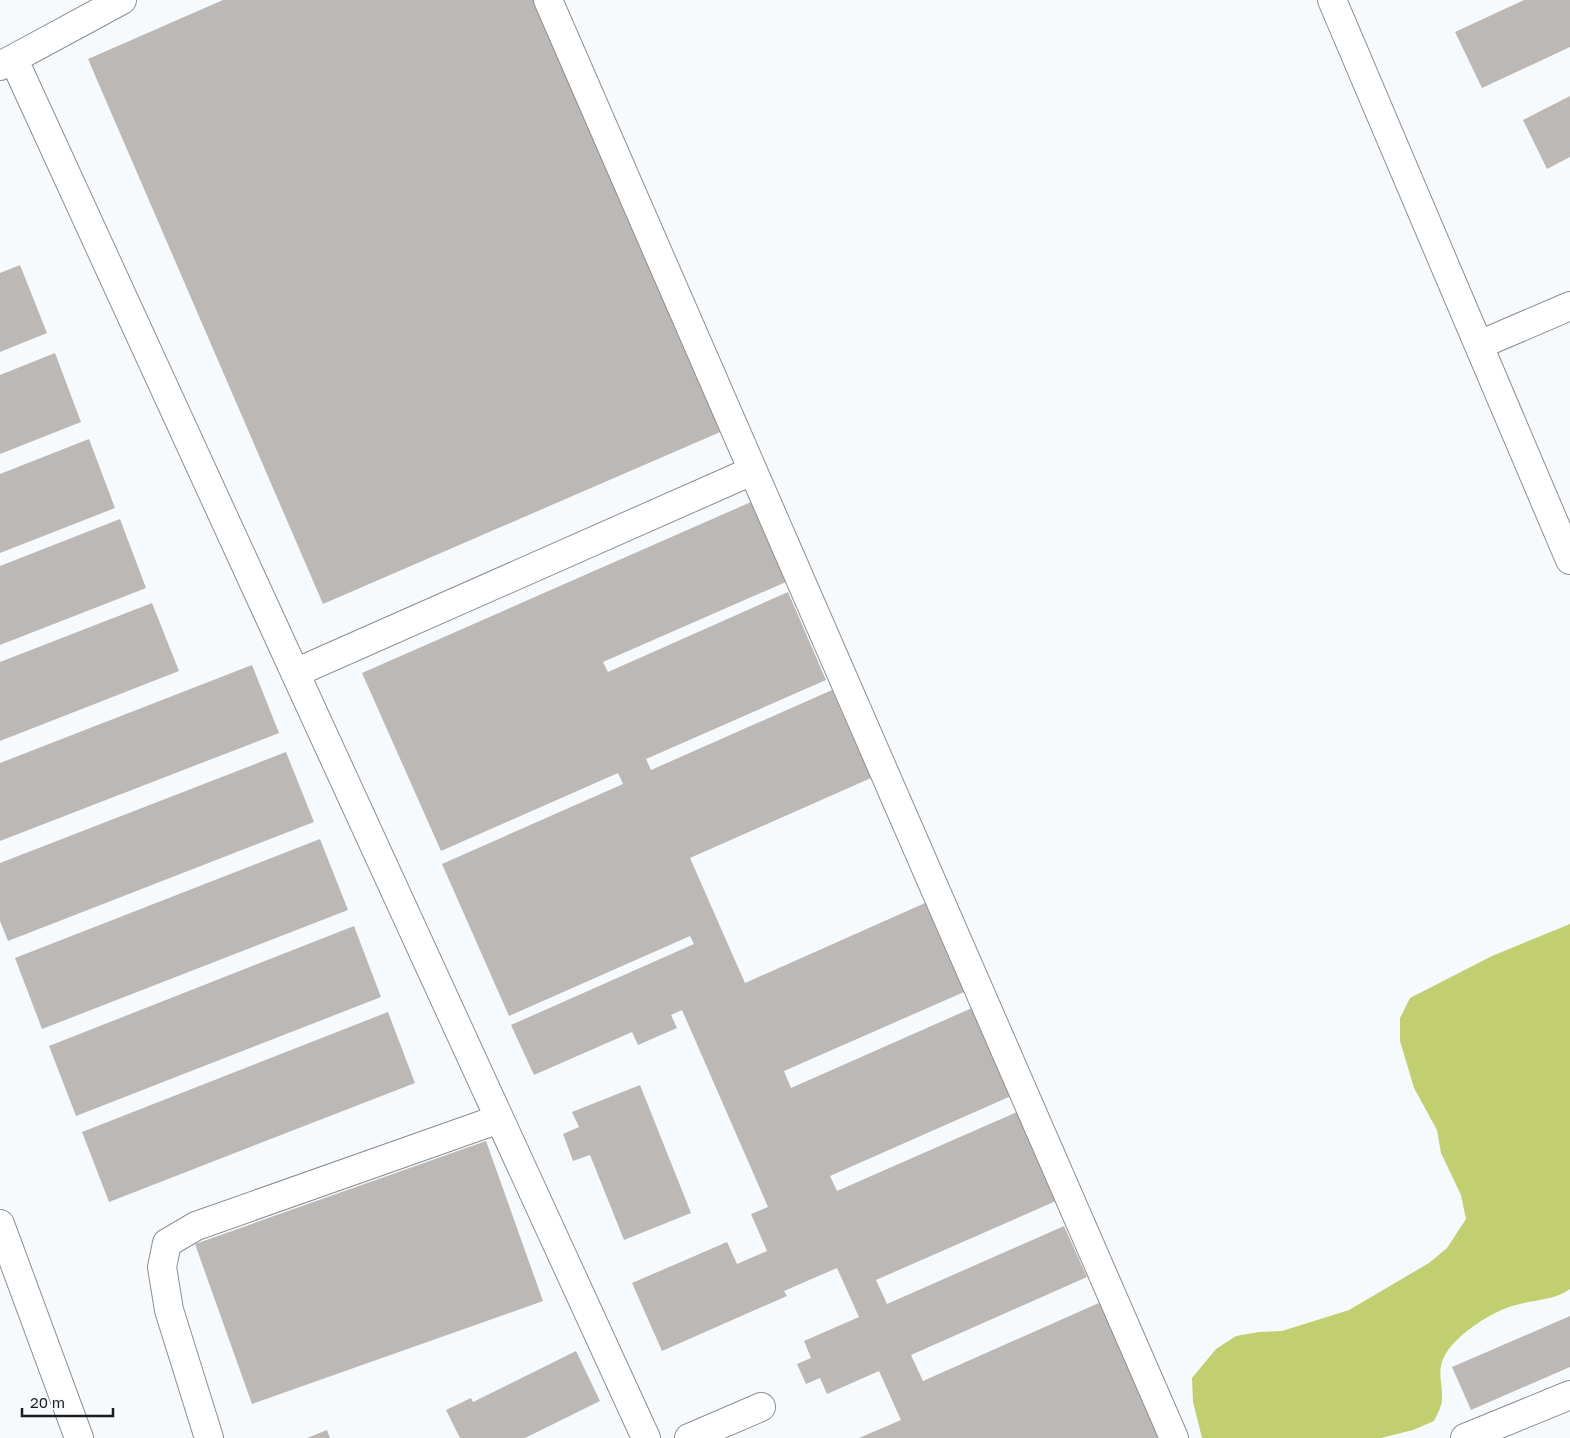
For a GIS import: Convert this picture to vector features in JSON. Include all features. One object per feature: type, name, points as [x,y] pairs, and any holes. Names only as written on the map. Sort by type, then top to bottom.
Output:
[{"type":"lane","points":[[122,0],[7,63],[295,673],[646,1438]]},
{"type":"lane","points":[[548,0],[1174,1438]]},
{"type":"lane","points":[[1332,0],[1570,560]]},
{"type":"lane","points":[[1479,344],[1570,306]]},
{"type":"lane","points":[[295,673],[752,471]]},
{"type":"lane","points":[[209,1438],[170,1310],[162,1267],[167,1243],[196,1226],[499,1118]]},
{"type":"lane","points":[[0,1224],[79,1438]]},
{"type":"lane","points":[[1465,1438],[1570,1395]]},
{"type":"lane","points":[[689,1438],[761,1406]]},
{"type":"green space","points":[[1570,924],[1570,1289],[1557,1296],[1523,1303],[1496,1312],[1476,1324],[1458,1339],[1442,1361],[1440,1372],[1442,1402],[1437,1416],[1434,1421],[1413,1430],[1381,1438],[1202,1438],[1193,1402],[1192,1378],[1216,1349],[1236,1336],[1282,1331],[1349,1310],[1429,1263],[1447,1248],[1466,1219],[1461,1195],[1441,1153],[1437,1130],[1414,1088],[1400,1041],[1400,1018],[1410,998],[1492,956]]},
{"type":"building","points":[[223,0],[539,0],[725,430],[323,604],[88,59]]},
{"type":"building","points":[[1524,0],[1570,0],[1570,47],[1482,88],[1455,32]]},
{"type":"building","points":[[1570,96],[1570,157],[1547,169],[1523,120]]},
{"type":"building","points":[[20,265],[47,333],[0,352],[0,273]]},
{"type":"building","points":[[55,353],[81,422],[0,454],[0,375]]},
{"type":"building","points":[[89,439],[115,508],[0,553],[0,474]]},
{"type":"building","points":[[751,502],[786,582],[603,662],[608,672],[788,592],[826,680],[646,759],[651,770],[832,690],[871,778],[690,858],[745,983],[925,903],[964,992],[784,1071],[791,1088],[972,1008],[1011,1096],[830,1176],[837,1191],[1017,1112],[1056,1201],[876,1280],[887,1304],[1064,1226],[1087,1277],[911,1355],[923,1381],[1101,1302],[1161,1438],[859,1438],[901,1420],[879,1371],[827,1394],[820,1378],[806,1384],[797,1364],[811,1358],[804,1341],[859,1317],[837,1268],[784,1291],[787,1296],[662,1351],[632,1283],[727,1242],[737,1264],[767,1251],[751,1214],[768,1207],[682,1010],[671,1015],[677,1028],[638,1045],[632,1032],[534,1075],[511,1025],[694,944],[690,936],[509,1016],[442,864],[623,784],[618,773],[441,851],[362,673]]},
{"type":"building","points":[[120,519],[146,588],[0,645],[0,566]]},
{"type":"building","points":[[152,603],[179,671],[0,741],[0,662]]},
{"type":"building","points":[[252,665],[279,733],[0,841],[0,763]]},
{"type":"building","points":[[286,752],[314,822],[8,941],[0,921],[0,863]]},
{"type":"building","points":[[320,839],[348,910],[42,1029],[15,958]]},
{"type":"building","points":[[354,926],[381,997],[76,1116],[49,1046]]},
{"type":"building","points":[[388,1012],[415,1083],[109,1202],[82,1132]]},
{"type":"building","points":[[640,1085],[691,1213],[624,1240],[590,1155],[573,1161],[563,1134],[579,1127],[572,1112]]},
{"type":"building","points":[[486,1141],[543,1301],[252,1404],[195,1244]]},
{"type":"building","points":[[1570,1316],[1570,1367],[1471,1410],[1452,1367]]},
{"type":"building","points":[[576,1351],[600,1401],[525,1438],[460,1438],[446,1410],[471,1398],[473,1402]]},
{"type":"building","points":[[327,1430],[330,1438],[307,1438]]}]
